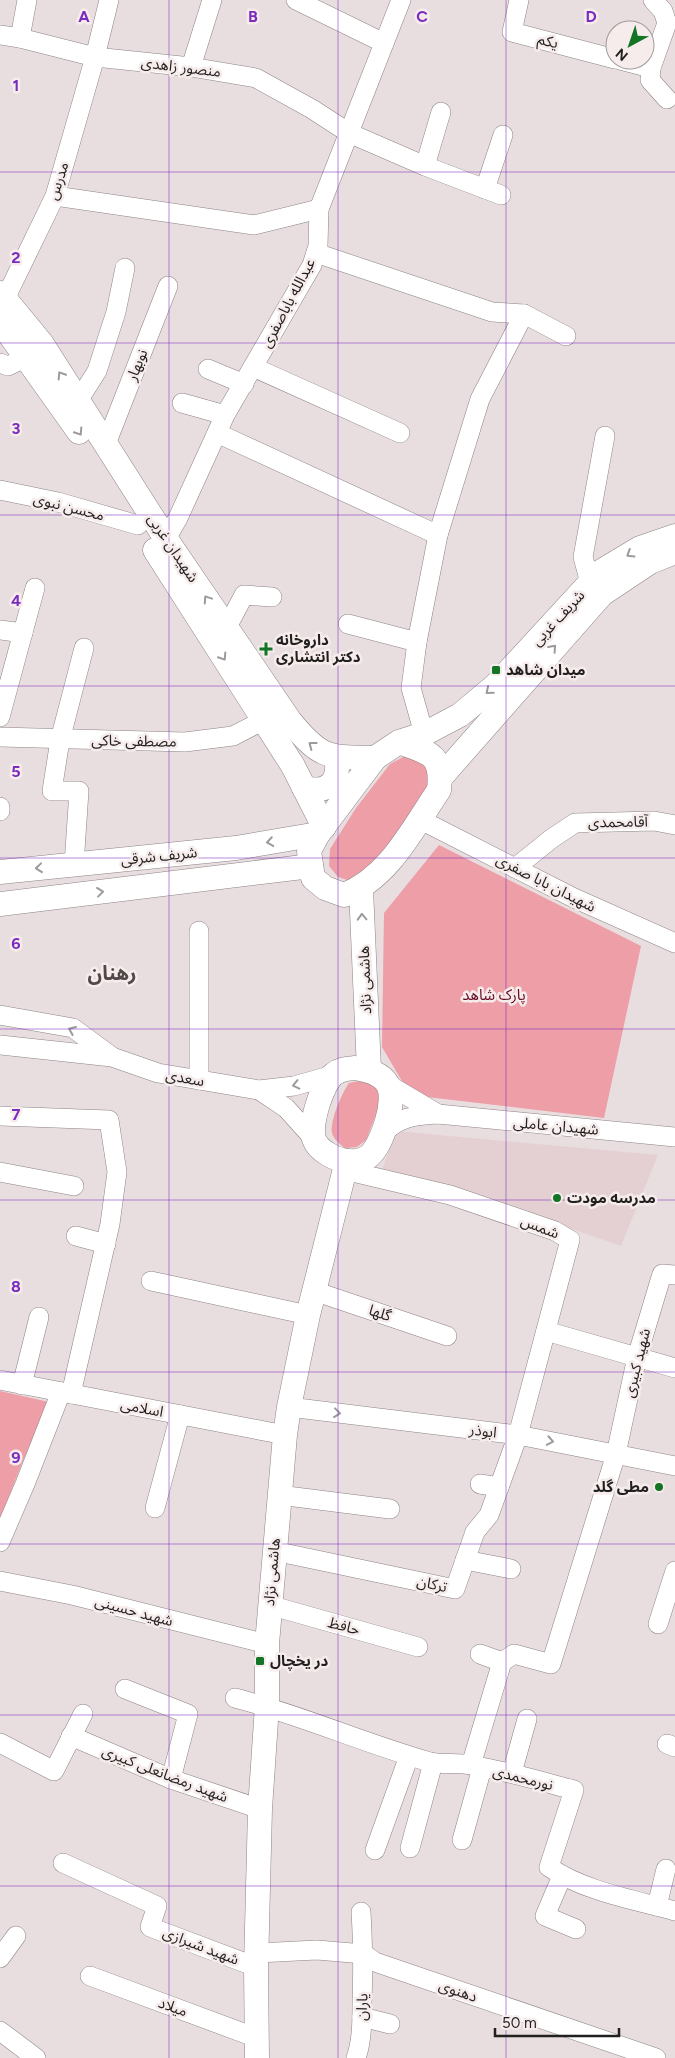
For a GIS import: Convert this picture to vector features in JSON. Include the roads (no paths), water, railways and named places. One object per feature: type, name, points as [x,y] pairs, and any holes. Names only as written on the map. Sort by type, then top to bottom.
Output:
[{"type":"main road","name":"شهیدان غربی","points":[[2,305],[26,358],[69,416],[293,766],[321,831]]},
{"type":"main road","name":"شهیدان غربی","points":[[2,305],[42,344],[166,539],[290,721],[308,743],[330,756],[375,758]]},
{"type":"main road","name":"شریف غربی","points":[[399,742],[424,734],[462,713],[496,684],[600,572],[640,548],[675,536]]},
{"type":"main road","name":"شریف غربی","points":[[440,777],[602,594],[650,562],[675,552]]},
{"type":"main road","points":[[462,713],[464,724],[470,730],[480,731]]},
{"type":"main road","points":[[399,742],[430,753],[439,768],[440,777],[439,790],[389,863],[353,892],[325,888],[313,878],[309,850],[375,758],[399,742]]},
{"type":"main road","points":[[304,788],[315,791],[327,788],[335,780],[338,769],[336,757]]},
{"type":"main road","name":"شریف شرقی","points":[[0,872],[236,848],[321,831]]},
{"type":"main road","name":"شریف شرقی","points":[[0,904],[311,866]]},
{"type":"main road","name":"هاشمی نژاد","points":[[353,892],[362,1069]]},
{"type":"main road","points":[[343,1069],[362,1069],[381,1077],[389,1085],[391,1095],[389,1113],[378,1145],[370,1155],[360,1162],[345,1166],[321,1149],[314,1139],[314,1124],[325,1085],[332,1075],[343,1069]]},
{"type":"main road","name":"هاشمی نژاد","points":[[257,2048],[260,1809],[267,1706],[267,1644],[279,1495],[289,1407],[308,1314],[345,1166]]},
{"type":"main road","name":"هاشمی نژاد","points":[[257,1990],[272,2058]]},
{"type":"street","points":[[20,38],[26,0]]},
{"type":"street","name":"مدرس","points":[[2,305],[55,196],[96,57],[109,0]]},
{"type":"street","points":[[191,67],[212,0]]},
{"type":"street","points":[[296,0],[384,43]]},
{"type":"street","name":"عبدالله باباصفری","points":[[166,539],[178,518],[225,416],[312,265],[316,252],[319,209],[401,0]]},
{"type":"street","name":"یکم","points":[[519,0],[512,32],[605,56]]},
{"type":"street","points":[[652,0],[662,11],[667,23],[655,57]]},
{"type":"street","name":"منصور زاهدی","points":[[0,35],[20,38],[96,57],[191,67],[256,78],[312,109],[349,133],[425,166],[493,192],[503,134]]},
{"type":"street","points":[[651,70],[650,80],[667,100]]},
{"type":"street","points":[[425,166],[441,112]]},
{"type":"street","points":[[55,196],[254,225],[319,209]]},
{"type":"street","points":[[316,252],[492,312],[524,314],[566,336]]},
{"type":"street","points":[[78,402],[97,371],[116,312],[125,268]]},
{"type":"street","name":"نوبهار","points":[[106,444],[168,286]]},
{"type":"street","points":[[424,734],[411,688],[417,642],[438,536],[480,399],[524,314]]},
{"type":"street","points":[[0,363],[8,366],[26,358]]},
{"type":"street","points":[[253,367],[400,433]]},
{"type":"street","points":[[208,369],[244,384]]},
{"type":"street","points":[[182,403],[225,416]]},
{"type":"street","points":[[217,433],[438,536]]},
{"type":"street","points":[[590,584],[583,557],[605,436]]},
{"type":"street","name":"محسن نبوی","points":[[0,490],[58,502],[138,525]]},
{"type":"street","points":[[0,717],[35,588]]},
{"type":"street","points":[[226,628],[244,595],[272,597]]},
{"type":"street","points":[[348,624],[417,642]]},
{"type":"street","points":[[0,630],[23,633]]},
{"type":"street","points":[[74,865],[79,791],[52,791],[60,740],[84,648]]},
{"type":"street","name":"مصطفی خاکی","points":[[0,737],[185,742],[233,736],[264,720]]},
{"type":"street","name":"شهیدان بابا صفری","points":[[419,819],[574,898],[675,943]]},
{"type":"street","name":"آقامحمدی","points":[[515,868],[551,839],[575,823],[654,821],[675,825]]},
{"type":"street","points":[[198,931],[198,1080]]},
{"type":"street","name":"سعدی","points":[[0,1015],[73,1028],[112,1057]]},
{"type":"street","name":"سعدی","points":[[0,1045],[112,1057],[158,1073],[259,1090]]},
{"type":"street","points":[[259,1090],[294,1086],[332,1075]]},
{"type":"street","name":"شهیدان عاملی","points":[[389,1085],[438,1114]]},
{"type":"street","points":[[259,1090],[286,1108],[314,1139]]},
{"type":"street","name":"شهیدان عاملی","points":[[383,1133],[393,1123],[406,1117],[438,1114],[675,1137]]},
{"type":"street","points":[[0,1116],[109,1120],[117,1172],[106,1244],[66,1393],[0,1542]]},
{"type":"street","name":"شمس","points":[[345,1166],[450,1195],[555,1230],[570,1240],[518,1435]]},
{"type":"street","points":[[0,1172],[74,1186]]},
{"type":"street","points":[[76,1236],[106,1244]]},
{"type":"street","name":"شهید کبیری","points":[[502,1662],[514,1654],[550,1664],[616,1454],[638,1357],[669,1274]]},
{"type":"street","points":[[151,1281],[308,1314]]},
{"type":"street","name":"گلها","points":[[314,1291],[447,1336]]},
{"type":"street","points":[[22,1384],[39,1317]]},
{"type":"street","points":[[546,1331],[675,1368]]},
{"type":"street","name":"اسلامی","points":[[0,1380],[285,1436]]},
{"type":"street","name":"ابوذر","points":[[289,1407],[518,1435],[675,1466]]},
{"type":"street","points":[[155,1508],[180,1415]]},
{"type":"street","name":"ترکان","points":[[274,1550],[455,1589],[475,1532],[489,1515],[518,1435]]},
{"type":"street","points":[[480,1484],[499,1487]]},
{"type":"street","points":[[279,1495],[390,1509]]},
{"type":"street","points":[[465,1560],[511,1569]]},
{"type":"street","points":[[658,1624],[675,1571]]},
{"type":"street","name":"شهید حسینی","points":[[0,1581],[72,1595],[267,1644]]},
{"type":"street","name":"حافظ","points":[[270,1606],[418,1646]]},
{"type":"street","points":[[462,1840],[476,1766],[502,1662],[480,1654]]},
{"type":"street","points":[[125,1689],[188,1714],[171,1779]]},
{"type":"street","name":"نورمحمدی","points":[[235,1698],[267,1706],[433,1763],[476,1766],[512,1773],[574,1790],[549,1867],[562,1876]]},
{"type":"street","points":[[0,1743],[54,1771],[83,1714]]},
{"type":"street","points":[[512,1773],[526,1719]]},
{"type":"street","name":"شهید رمضانعلی کبیری","points":[[71,1736],[171,1779],[260,1809]]},
{"type":"street","points":[[375,1850],[409,1756]]},
{"type":"street","points":[[410,1848],[433,1763]]},
{"type":"street","name":"شهید شیرازی","points":[[63,1863],[157,1906],[150,1927],[257,1960]]},
{"type":"street","points":[[657,1906],[666,1869]]},
{"type":"street","points":[[576,1929],[545,1916],[562,1876],[588,1886],[675,1911]]},
{"type":"street","name":"یاران","points":[[356,2058],[362,2016],[364,1954],[361,1912]]},
{"type":"street","points":[[0,1958],[16,1936]]},
{"type":"street","name":"دهنوی","points":[[257,1960],[317,1950],[364,1954],[375,1962],[656,2058]]},
{"type":"street","name":"میلاد","points":[[90,1976],[257,2048]]},
{"type":"street","points":[[362,2016],[390,2024]]},
{"type":"street","points":[[0,2031],[36,2058]]},
{"type":"place","name":"داروخانه دکتر انتشاری","points":[[266,649]]},
{"type":"place","name":"میدان شاهد","points":[[496,670]]},
{"type":"place","name":"مدرسه مودت","points":[[557,1198]]},
{"type":"place","name":"مطی گلد","points":[[659,1487]]},
{"type":"place","name":"در یخچال","points":[[260,1661]]},
{"type":"district","name":"رهنان","points":[[112,973]]},
{"type":"park label","name":"پارک شاهد","points":[[494,995]]}]
